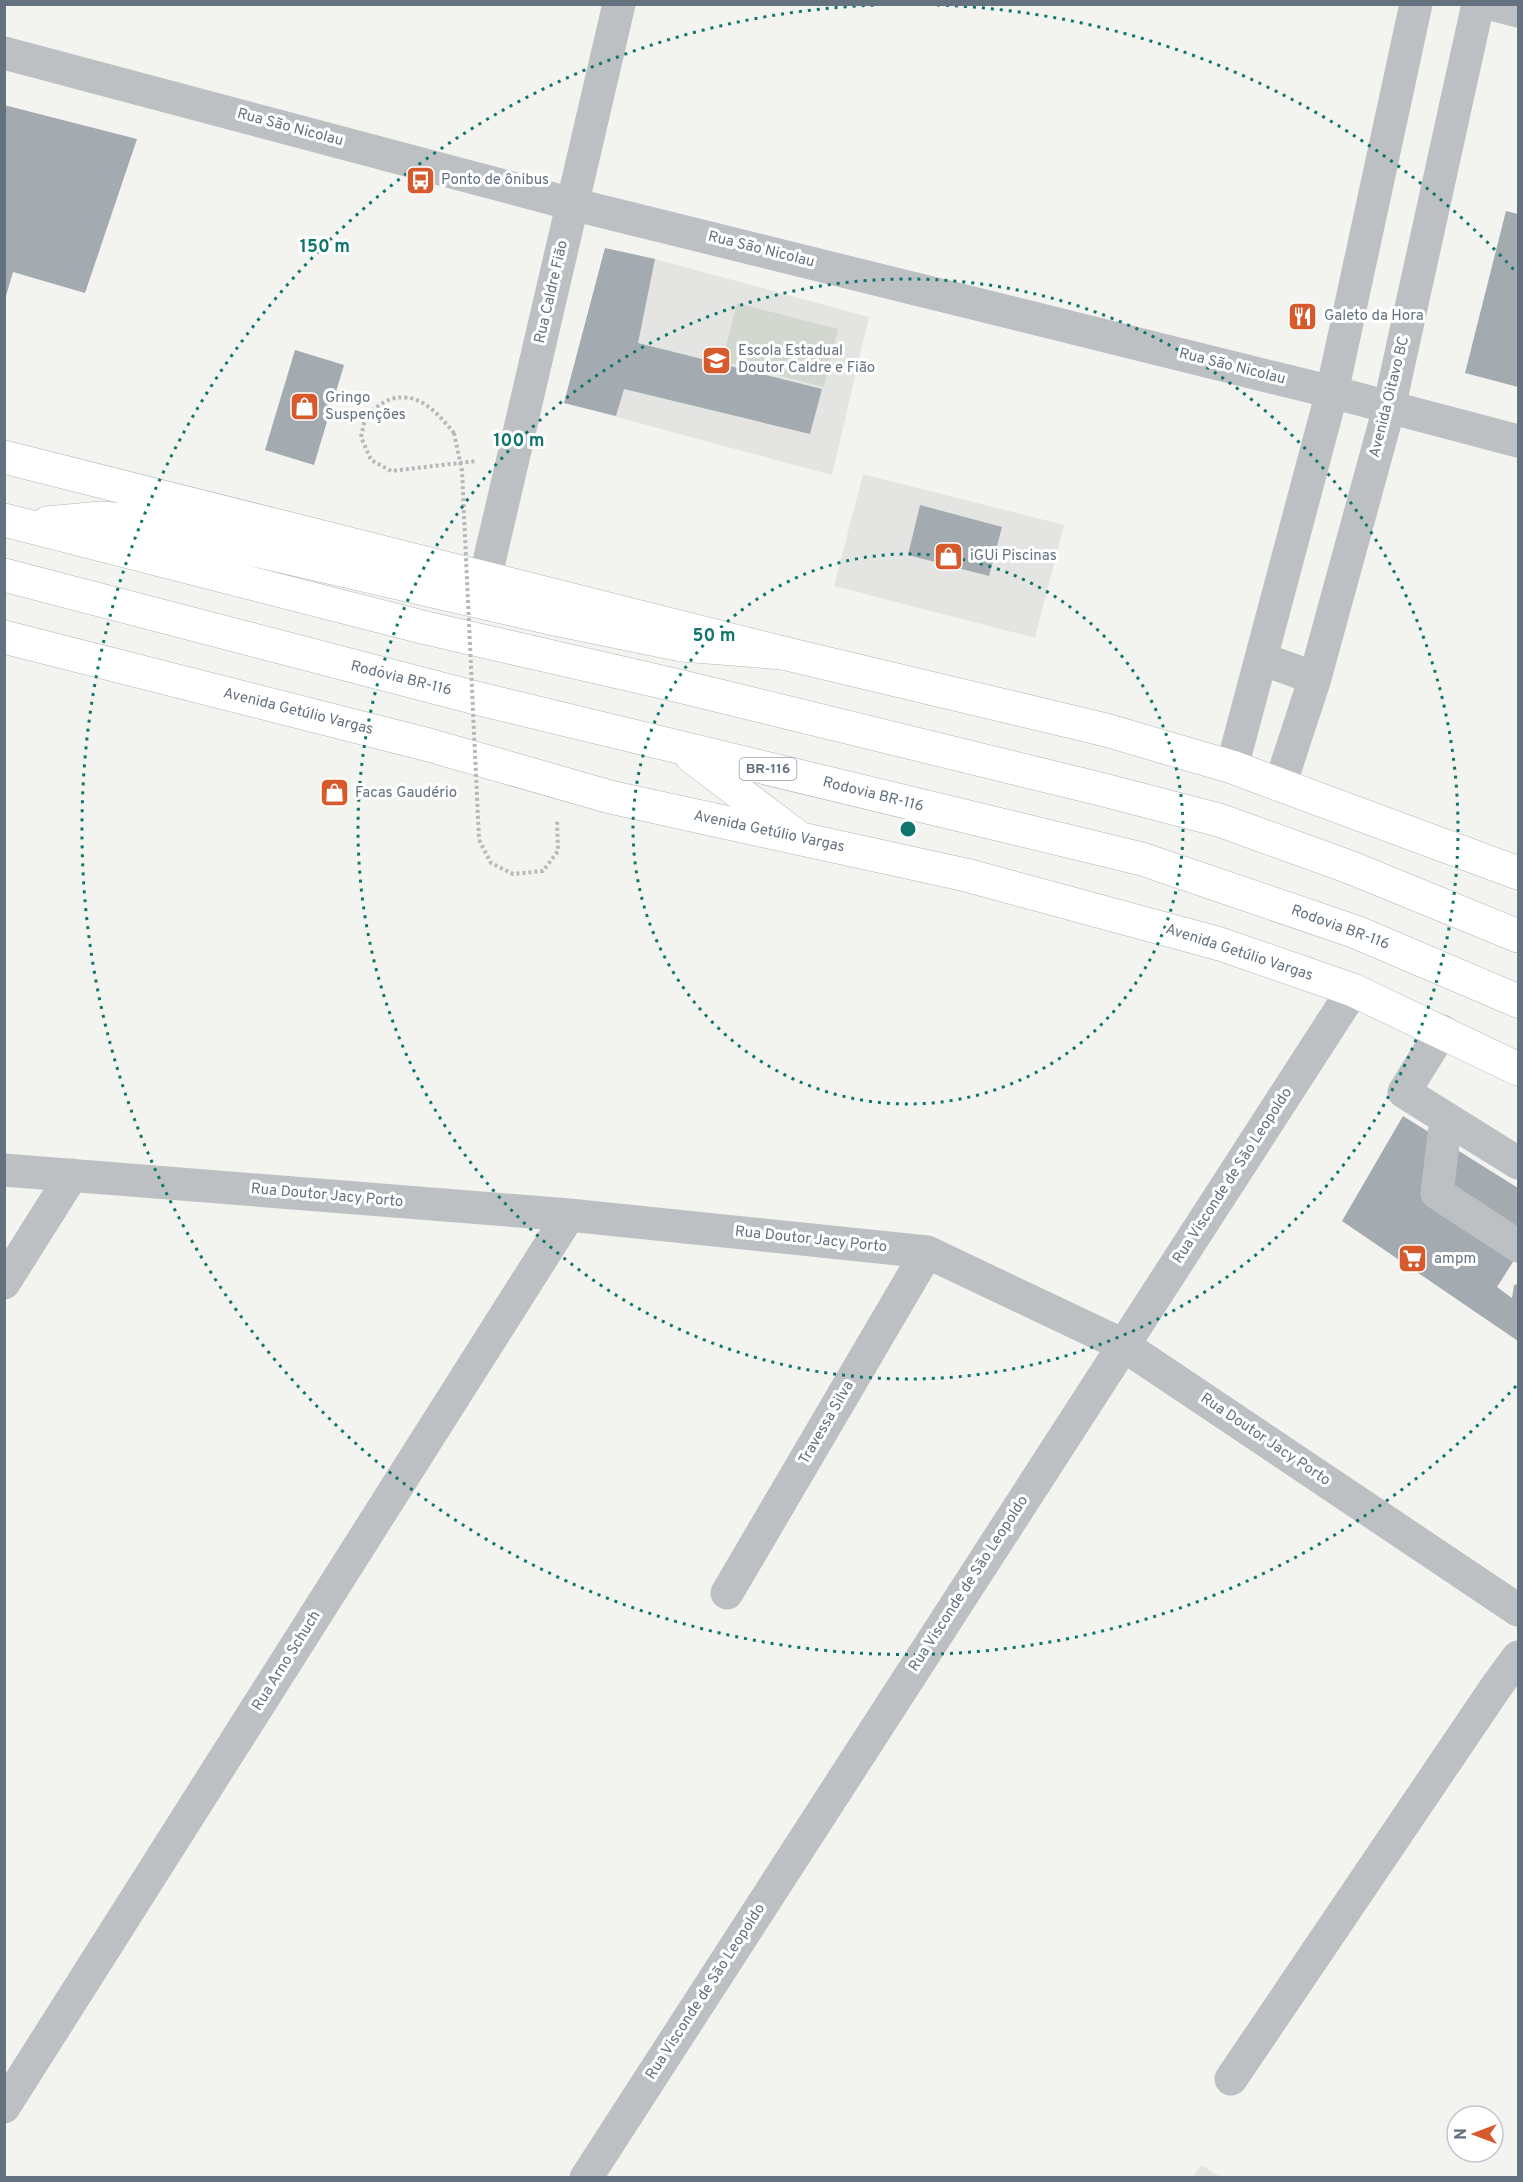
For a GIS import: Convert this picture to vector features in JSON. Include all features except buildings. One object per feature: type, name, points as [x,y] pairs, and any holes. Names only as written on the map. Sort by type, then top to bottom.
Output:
[{"type":"main road","points":[[4,457],[783,653],[1106,730],[1232,766],[1518,873]]},
{"type":"main road","points":[[14,522],[101,518],[124,520],[550,618],[682,645],[783,653]]},
{"type":"main road","points":[[14,522],[426,628],[725,697],[1219,820],[1352,868],[1518,936]]},
{"type":"main road","name":"Rodovia BR-116","points":[[4,575],[453,692],[1142,859],[1356,932],[1518,1001]]},
{"type":"main road","name":"Avenida Getúlio Vargas","points":[[4,637],[429,745],[610,797],[966,875],[1220,944],[1353,990],[1518,1069]]},
{"type":"main road","name":"BR-116","points":[[680,747],[799,838]]},
{"type":"street","name":"Rua Caldre Fião","points":[[485,579],[619,4]]},
{"type":"street","points":[[1232,766],[1332,392],[1416,4]]},
{"type":"street","name":"Avenida Oitavo BC","points":[[1280,785],[1315,678],[1389,408],[1478,4]]},
{"type":"street","points":[[1491,4],[1518,11]]},
{"type":"street","name":"Rua São Nicolau","points":[[4,53],[572,204],[1332,392],[1518,441]]},
{"type":"street","points":[[1262,659],[1315,678]]},
{"type":"street","name":"Rua Visconde de São Leopoldo","points":[[586,2178],[1353,990]]},
{"type":"street","points":[[1442,1031],[1404,1092],[1518,1163]]},
{"type":"street","points":[[1446,1119],[1437,1193],[1518,1245]]},
{"type":"street","name":"Rua Doutor Jacy Porto","points":[[4,1170],[569,1215],[927,1252],[1123,1346],[1518,1610]]},
{"type":"street","points":[[4,1283],[72,1175]]},
{"type":"street","name":"Rua Arno Schuch","points":[[4,2107],[569,1215]]},
{"type":"street","name":"Travessa Silva","points":[[727,1593],[927,1252]]},
{"type":"street","points":[[1231,2079],[1518,1657]]},
{"type":"path","points":[[515,456],[392,471],[371,460],[361,437],[366,414],[392,399],[416,399],[434,409],[454,433],[462,471],[479,840],[491,863],[513,874],[543,871],[558,850],[557,815]]},
{"type":"path","points":[[472,788],[483,787]]},
{"type":"shaded area","name":"Escola Estadual Doutor Caldre e Fião","points":[[605,248],[655,259],[869,317],[832,475],[564,403]]},
{"type":"shaded area","points":[[737,303],[838,329],[824,387],[722,361]]},
{"type":"shaded area","name":"iGUi Piscinas","points":[[863,474],[1064,525],[1035,638],[834,586]]},
{"type":"shaded area","points":[[1201,2165],[1221,2177],[1193,2177]]},
{"type":"place","name":"Ponto de ônibus","points":[[420,180]]},
{"type":"place","name":"Galeto da Hora","points":[[1303,316]]},
{"type":"place","name":"Escola Estadual Doutor Caldre e Fião","points":[[717,360]]},
{"type":"place","name":"Gringo Suspenções","points":[[304,407]]},
{"type":"place","name":"iGUi Piscinas","points":[[949,556]]},
{"type":"place","name":"Facas Gaudério","points":[[334,793]]},
{"type":"place","name":"ampm","points":[[1413,1259]]}]
